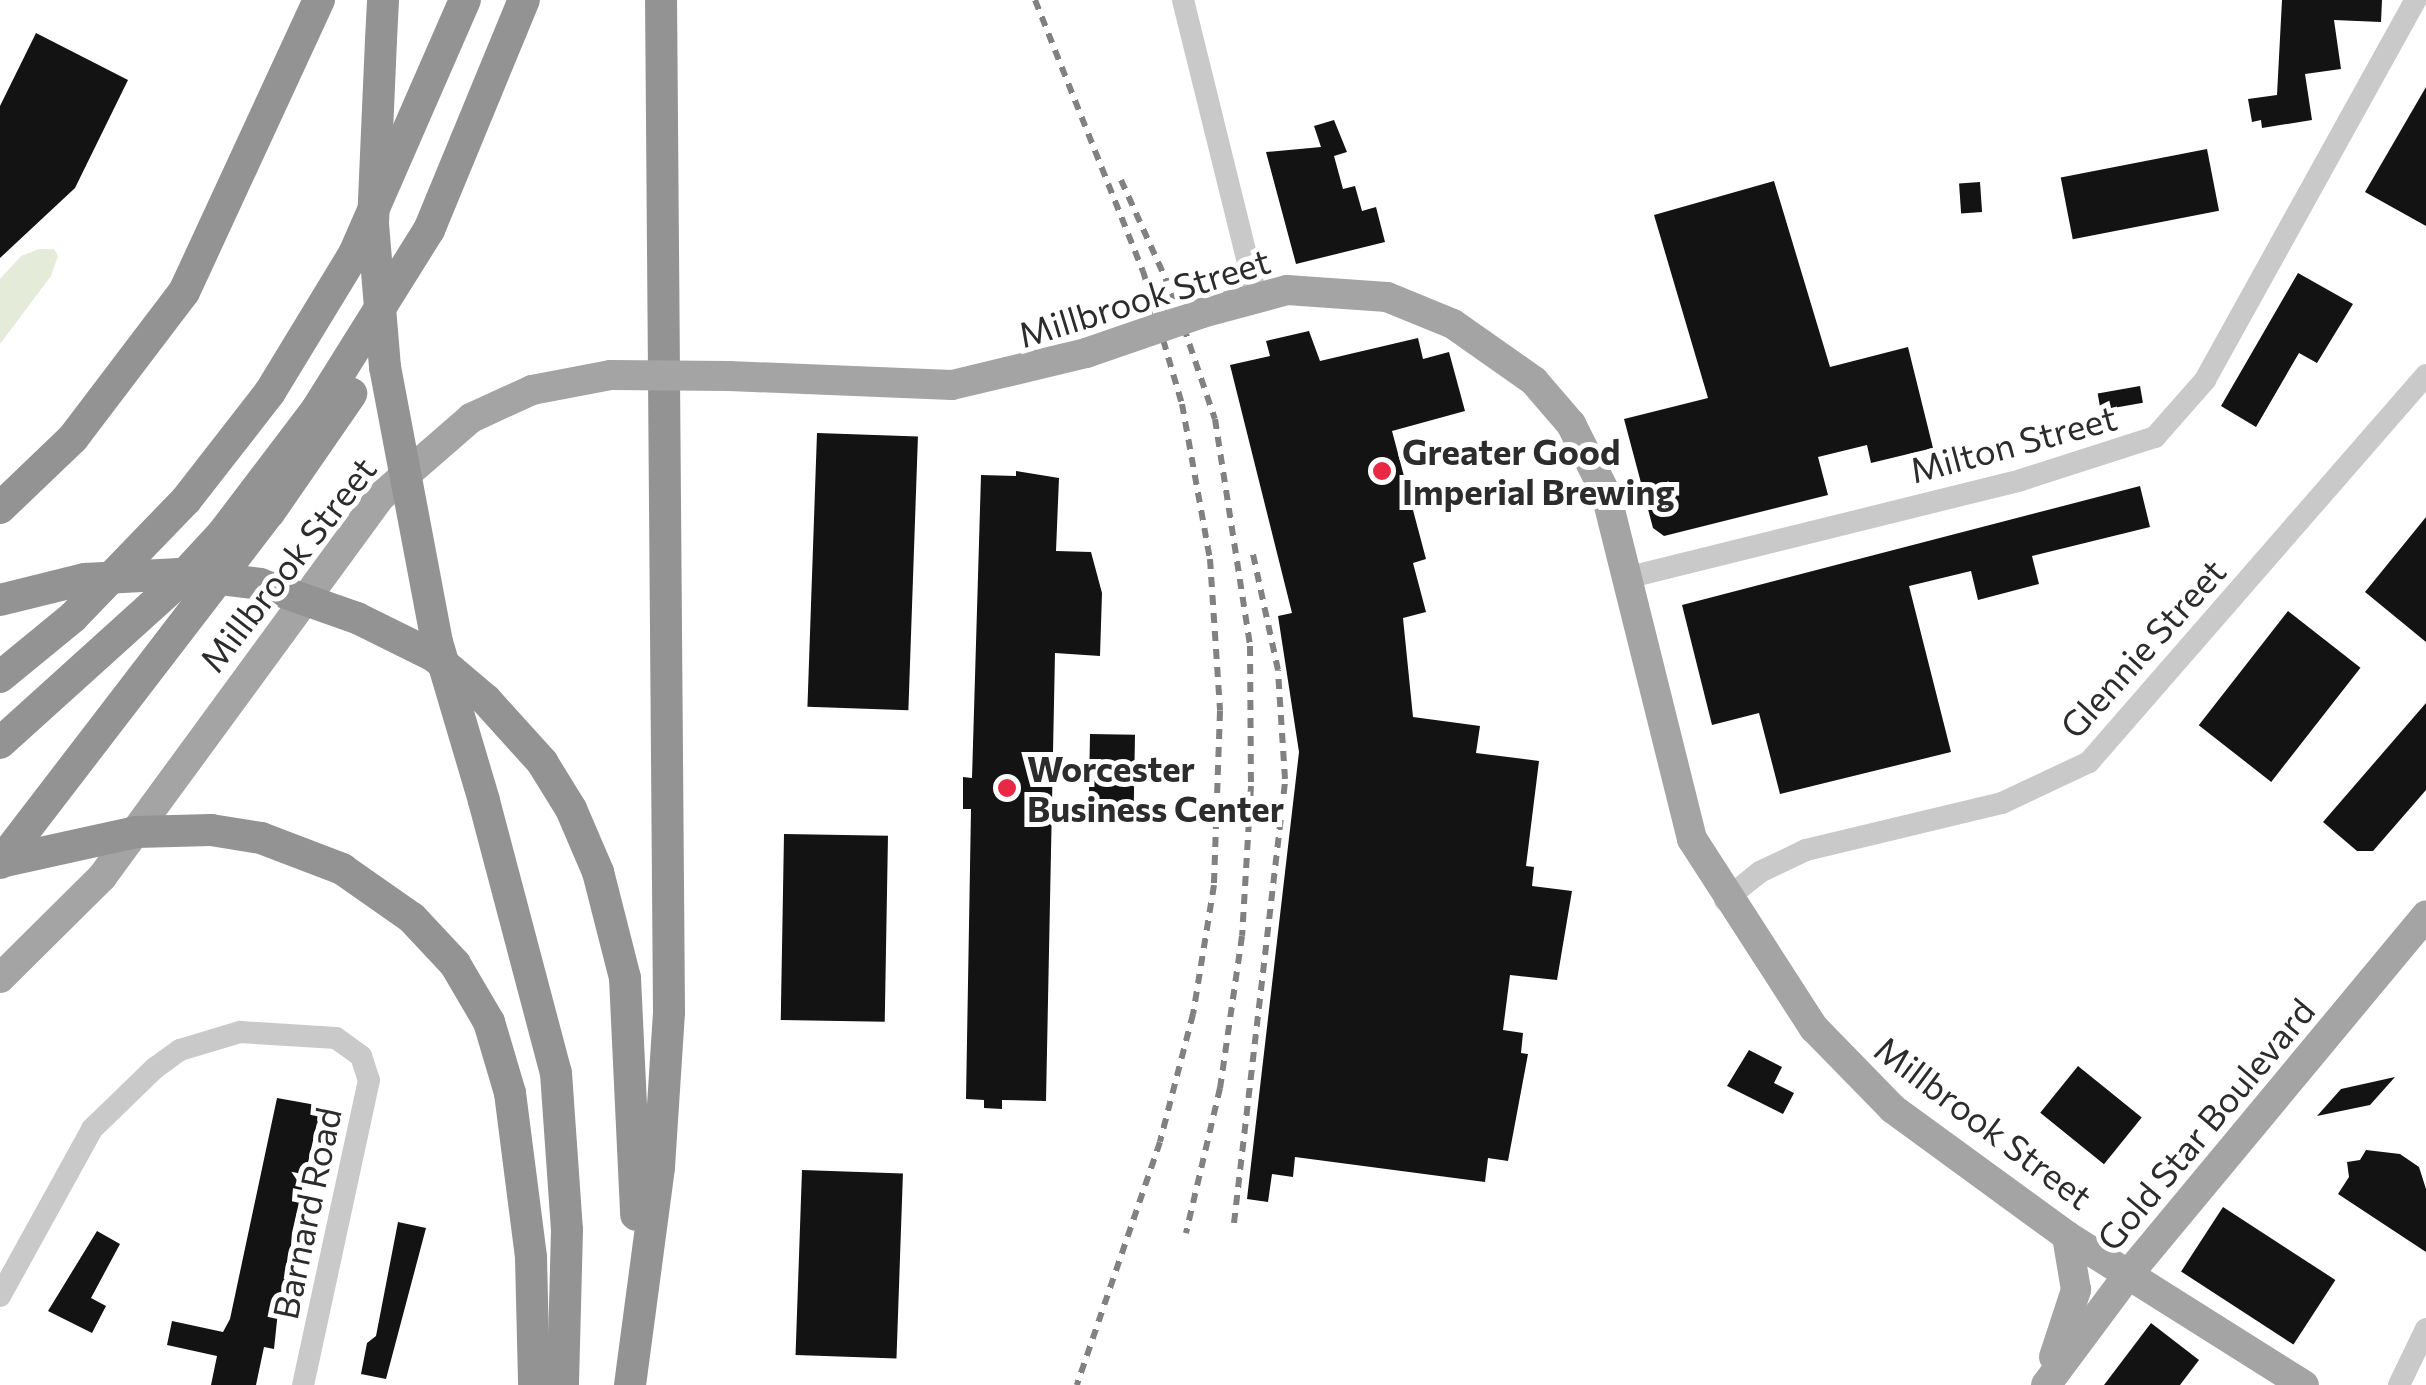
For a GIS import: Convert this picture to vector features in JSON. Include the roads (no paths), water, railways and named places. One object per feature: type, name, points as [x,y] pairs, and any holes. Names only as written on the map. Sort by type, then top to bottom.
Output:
[{"type":"highway","points":[[0,508],[73,438],[184,292],[319,0]]},
{"type":"highway","points":[[383,0],[373,224],[385,367],[433,625],[556,1072],[568,1230],[563,1385]]},
{"type":"highway","points":[[0,678],[138,551],[270,392],[354,254],[465,0]]},
{"type":"highway","points":[[0,742],[132,628],[223,534],[374,322],[430,230],[524,0]]},
{"type":"highway","points":[[630,1385],[660,1168],[669,1012],[661,0]]},
{"type":"highway","points":[[0,862],[307,463],[362,377],[374,322]]},
{"type":"highway","points":[[0,600],[85,580],[178,574],[260,584],[357,618],[434,656],[496,710],[542,762],[586,840],[617,941],[630,1014],[636,1350]]},
{"type":"highway","points":[[0,862],[136,832],[210,830],[261,838],[342,869],[412,918],[454,964],[488,1022],[510,1093],[531,1258],[534,1385]]},
{"type":"main road","name":"Millbrook Street","points":[[0,978],[102,876],[340,547],[401,476],[486,410],[532,390],[611,375],[952,386],[1086,353],[1256,295],[1314,289],[1387,297],[1453,324],[1512,362],[1556,403],[1586,449],[1606,494],[1683,816],[1725,900],[1851,1071],[1893,1109],[2067,1236],[2131,1271],[2304,1385]]},
{"type":"main road","name":"Gold Star Boulevard","points":[[2044,1385],[2131,1271],[2426,916]]},
{"type":"main road","points":[[2044,1385],[2076,1290],[2067,1236]]},
{"type":"street","points":[[1183,0],[1256,295]]},
{"type":"street","name":"Milton Street","points":[[1626,578],[2021,480],[2155,437],[2205,380],[2416,0]]},
{"type":"street","name":"Glennie Street","points":[[1725,900],[1760,872],[1806,850],[2002,802],[2089,762],[2426,375]]},
{"type":"street","name":"Barnard Road","points":[[0,1296],[92,1128],[110,1105],[180,1050],[240,1032],[277,1030],[336,1038],[361,1056],[367,1098],[303,1385]]},
{"type":"street","points":[[2399,1385],[2426,1329]]},
{"type":"railway","points":[[1035,0],[1143,271],[1182,404],[1210,559],[1220,711],[1214,885],[1193,1014],[1160,1142],[1077,1385]]},
{"type":"railway","points":[[1121,180],[1172,293],[1215,419],[1250,646],[1251,786],[1242,936],[1220,1088],[1186,1233]]},
{"type":"railway","points":[[1234,1223],[1285,779],[1278,670],[1253,554]]},
{"type":"place","name":"Greater Good Imperial Brewing","points":[[1382,471]]},
{"type":"place","name":"Worcester Business Center","points":[[1007,788]]}]
